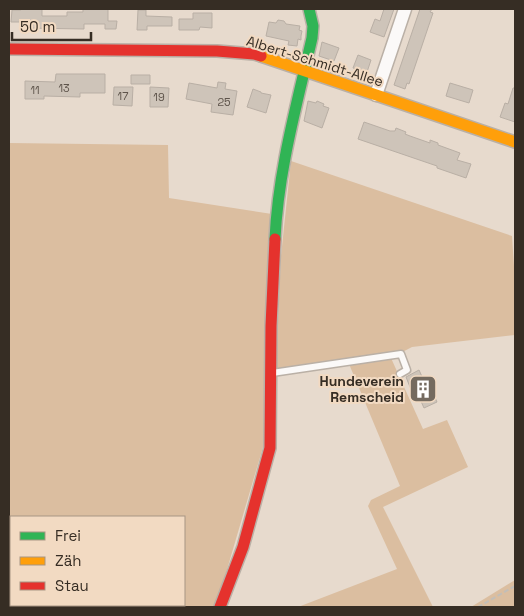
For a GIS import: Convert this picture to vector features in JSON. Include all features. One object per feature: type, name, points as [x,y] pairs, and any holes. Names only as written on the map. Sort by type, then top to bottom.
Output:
[{"type":"street","points":[[220,607],[243,547],[270,448],[272,430],[271,326],[276,215],[284,155],[312,38],[313,26],[309,9]]},
{"type":"street","points":[[376,95],[405,9]]},
{"type":"street","name":"Albert-Schmidt-Allee","points":[[9,49],[238,52],[254,54],[515,142]]},
{"type":"lane","points":[[271,373],[401,354],[407,370],[400,374]]},
{"type":"path","points":[[478,607],[515,586]]},
{"type":"shaded area","points":[[9,143],[168,145],[169,198],[272,214],[268,430],[216,607],[9,607]]},
{"type":"shaded area","points":[[291,161],[512,236],[515,281],[515,335],[412,347],[391,358],[423,429],[447,420],[468,467],[383,507],[433,607],[298,607],[397,569],[368,506],[371,500],[400,486],[349,364],[279,376],[276,365],[281,256]]},
{"type":"shaded area","points":[[515,580],[515,607],[471,607]]},
{"type":"building","points":[[42,9],[42,16],[67,16],[67,12],[83,12],[83,9],[108,9],[108,21],[117,21],[116,29],[105,29],[105,24],[84,24],[84,29],[26,28],[26,22],[11,22],[12,10]]},
{"type":"building","points":[[384,9],[394,9],[384,37],[370,32],[375,19],[380,21]]},
{"type":"building","points":[[420,9],[432,9],[430,12],[433,13],[409,84],[407,83],[405,89],[394,85]]},
{"type":"building","points":[[138,10],[146,10],[146,16],[172,17],[172,26],[147,26],[147,30],[137,30]]},
{"type":"building","points":[[193,13],[212,13],[212,28],[200,27],[199,30],[179,30],[179,19],[193,19]]},
{"type":"building","points":[[278,20],[284,21],[286,24],[300,26],[299,30],[302,31],[301,40],[298,39],[297,46],[288,45],[289,41],[266,36],[269,22],[276,23]]},
{"type":"building","points":[[322,42],[339,48],[334,61],[319,56]]},
{"type":"building","points":[[358,55],[371,60],[367,72],[353,68]]},
{"type":"building","points":[[56,74],[105,74],[105,93],[80,93],[80,97],[44,96],[44,99],[25,99],[25,81],[55,82]]},
{"type":"building","points":[[131,75],[150,75],[150,84],[131,84]]},
{"type":"building","points":[[218,82],[226,83],[225,89],[237,91],[233,115],[211,112],[212,104],[186,99],[189,83],[217,88]]},
{"type":"building","points":[[450,83],[473,90],[469,103],[446,96]]},
{"type":"building","points":[[114,87],[133,87],[132,106],[113,105]]},
{"type":"building","points":[[150,87],[169,88],[168,107],[150,107]]},
{"type":"building","points":[[513,88],[515,88],[515,122],[500,117],[505,103],[508,104]]},
{"type":"building","points":[[253,89],[271,95],[266,113],[247,107]]},
{"type":"building","points":[[308,101],[316,103],[317,101],[329,108],[322,128],[304,121]]},
{"type":"building","points":[[364,122],[390,131],[395,131],[396,128],[410,136],[430,143],[430,140],[460,153],[457,160],[471,164],[466,178],[358,139]]},
{"type":"building","name":"Hundeverein Remscheid","points":[[419,370],[428,390],[431,389],[437,402],[424,408],[416,390],[412,392],[406,377]]},
{"type":"traffic: fast","points":[[275,239],[284,163],[312,38],[313,26],[309,9]]},
{"type":"traffic: slow","points":[[261,56],[515,142]]},
{"type":"traffic: jam","points":[[9,49],[217,51],[261,56]]},
{"type":"traffic: jam","points":[[220,607],[243,547],[270,448],[271,326],[275,239]]},
{"type":"place","name":"Hundeverein Remscheid","points":[[423,389]]}]
